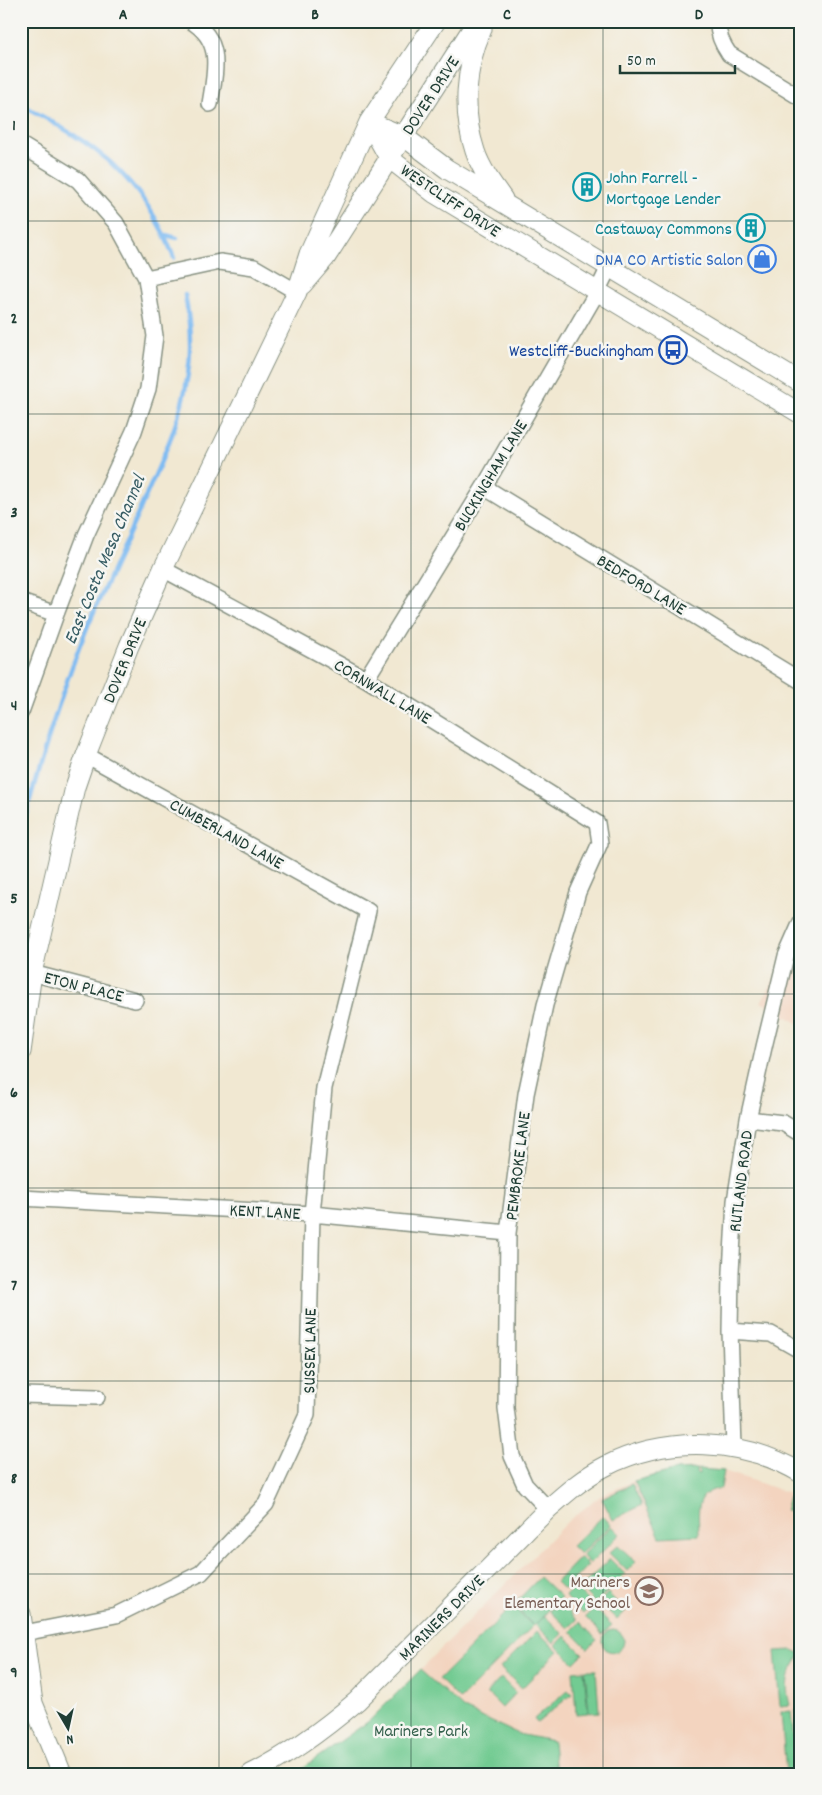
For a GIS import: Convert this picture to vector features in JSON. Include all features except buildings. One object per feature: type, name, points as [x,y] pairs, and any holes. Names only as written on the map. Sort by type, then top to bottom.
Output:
[{"type":"street","points":[[191,21],[202,28],[212,45],[216,65],[210,104]]},
{"type":"street","name":"DOVER DRIVE","points":[[21,1052],[32,973],[75,787],[129,646],[163,569],[297,292],[309,254],[369,122],[436,21]]},
{"type":"street","name":"DOVER DRIVE","points":[[297,292],[326,257],[477,21]]},
{"type":"street","points":[[485,21],[475,44],[468,70],[469,124],[476,152],[488,178],[508,206]]},
{"type":"street","points":[[718,21],[721,42],[729,54],[801,98]]},
{"type":"street","name":"WESTCLIFF DRIVE","points":[[369,122],[403,136],[447,169],[801,382]]},
{"type":"street","name":"WESTCLIFF DRIVE","points":[[369,122],[389,158],[434,193],[801,414]]},
{"type":"street","points":[[21,145],[78,180],[116,223],[146,278],[155,336],[148,389],[134,431],[86,535],[21,712]]},
{"type":"street","points":[[146,278],[220,262],[254,267],[297,292]]},
{"type":"street","name":"BUCKINGHAM LANE","points":[[366,680],[484,487],[597,292],[609,267]]},
{"type":"street","name":"BEDFORD LANE","points":[[484,487],[801,681]]},
{"type":"street","name":"CORNWALL LANE","points":[[163,569],[366,680],[597,823]]},
{"type":"street","points":[[21,602],[56,614]]},
{"type":"street","name":"CUMBERLAND LANE","points":[[86,755],[368,911]]},
{"type":"street","name":"PEMBROKE LANE","points":[[548,1509],[526,1485],[512,1456],[506,1408],[508,1233],[526,1094],[545,1005],[578,892],[600,842],[597,823]]},
{"type":"street","name":"SUSSEX LANE","points":[[24,1633],[116,1615],[201,1573],[266,1504],[307,1415],[312,1214],[324,1088],[368,911]]},
{"type":"street","name":"RUTLAND ROAD","points":[[734,1447],[730,1331],[735,1201],[748,1119],[786,956],[801,922]]},
{"type":"street","name":"ETON PLACE","points":[[32,973],[135,1000]]},
{"type":"street","points":[[748,1119],[783,1123],[801,1134]]},
{"type":"street","name":"KENT LANE","points":[[21,1198],[312,1214],[508,1233]]},
{"type":"street","points":[[730,1331],[771,1334],[801,1351]]},
{"type":"street","points":[[21,1395],[97,1397]]},
{"type":"street","name":"MARINERS DRIVE","points":[[251,1774],[298,1746],[333,1722],[357,1702],[548,1509],[594,1472],[627,1458],[662,1448],[681,1445],[720,1445],[734,1447],[775,1460],[801,1473]]},
{"type":"street","points":[[21,1614],[33,1703],[62,1774]]},
{"type":"shaded area","points":[[801,934],[801,1025],[761,1002]]},
{"type":"shaded area","name":"Mariners Elementary School","points":[[676,1470],[724,1471],[801,1498],[801,1774],[556,1774],[553,1742],[518,1734],[464,1709],[420,1670],[568,1521],[603,1494],[634,1481]]},
{"type":"green space","points":[[697,1469],[696,1473],[699,1474],[699,1469],[724,1471],[721,1488],[706,1494],[702,1499],[699,1511],[699,1535],[660,1537],[634,1481],[676,1470]]},
{"type":"green space","points":[[632,1484],[642,1505],[613,1520],[602,1499]]},
{"type":"green space","points":[[789,1497],[801,1503],[801,1512],[785,1511]]},
{"type":"green space","points":[[603,1516],[611,1525],[580,1554],[572,1546]]},
{"type":"green space","points":[[612,1526],[620,1534],[590,1564],[582,1555]]},
{"type":"green space","points":[[618,1545],[636,1562],[627,1571],[609,1553]]},
{"type":"green space","points":[[580,1557],[588,1565],[564,1590],[556,1582]]},
{"type":"green space","points":[[610,1559],[625,1574],[595,1603],[580,1588]]},
{"type":"green space","points":[[540,1577],[561,1597],[534,1626],[513,1605]]},
{"type":"green space","points":[[574,1587],[592,1605],[583,1614],[565,1596]]},
{"type":"green space","points":[[608,1593],[626,1611],[617,1620],[599,1602]]},
{"type":"green space","points":[[560,1602],[577,1620],[568,1628],[550,1611]]},
{"type":"green space","points":[[512,1606],[533,1626],[460,1700],[439,1679]]},
{"type":"green space","points":[[594,1608],[612,1625],[602,1634],[585,1617]]},
{"type":"green space","points":[[545,1616],[563,1634],[554,1643],[536,1625]]},
{"type":"green space","points":[[580,1622],[597,1640],[588,1649],[571,1631]]},
{"type":"green space","points":[[613,1630],[621,1633],[624,1641],[621,1649],[613,1652],[605,1649],[602,1641],[605,1633]]},
{"type":"green space","points":[[537,1631],[558,1651],[522,1688],[500,1668]]},
{"type":"green space","points":[[565,1636],[583,1654],[574,1663],[556,1645]]},
{"type":"green space","points":[[793,1650],[801,1654],[788,1678],[787,1690],[790,1705],[780,1706],[775,1651]]},
{"type":"green space","name":"Mariners Park","points":[[420,1670],[464,1709],[518,1734],[553,1741],[556,1774],[294,1774],[369,1721]]},
{"type":"green space","points":[[584,1670],[588,1713],[576,1714],[573,1671]]},
{"type":"green space","points":[[585,1670],[596,1670],[599,1712],[589,1713]]},
{"type":"green space","points":[[501,1678],[516,1693],[502,1708],[487,1693]]},
{"type":"green space","points":[[568,1690],[572,1694],[537,1723],[534,1719]]},
{"type":"green space","points":[[795,1710],[801,1719],[801,1748],[798,1749]]},
{"type":"green space","points":[[791,1711],[797,1774],[786,1774],[781,1712]]},
{"type":"waterway","name":"East Costa Mesa Channel","points":[[21,104],[56,124],[101,154],[121,173],[140,195],[156,219],[174,258]]},
{"type":"waterway","points":[[166,235],[177,238]]},
{"type":"waterway","name":"East Costa Mesa Channel","points":[[21,831],[69,674],[96,606],[161,463],[182,405],[190,354],[185,295]]},
{"type":"place","name":"John Farrell - Mortgage Lender","points":[[587,187]]},
{"type":"place","name":"Castaway Commons","points":[[751,228]]},
{"type":"place","name":"DNA CO Artistic Salon","points":[[762,259]]},
{"type":"place","name":"Westcliff-Buckingham","points":[[673,350]]},
{"type":"place","name":"Mariners Elementary School","points":[[649,1591]]}]
